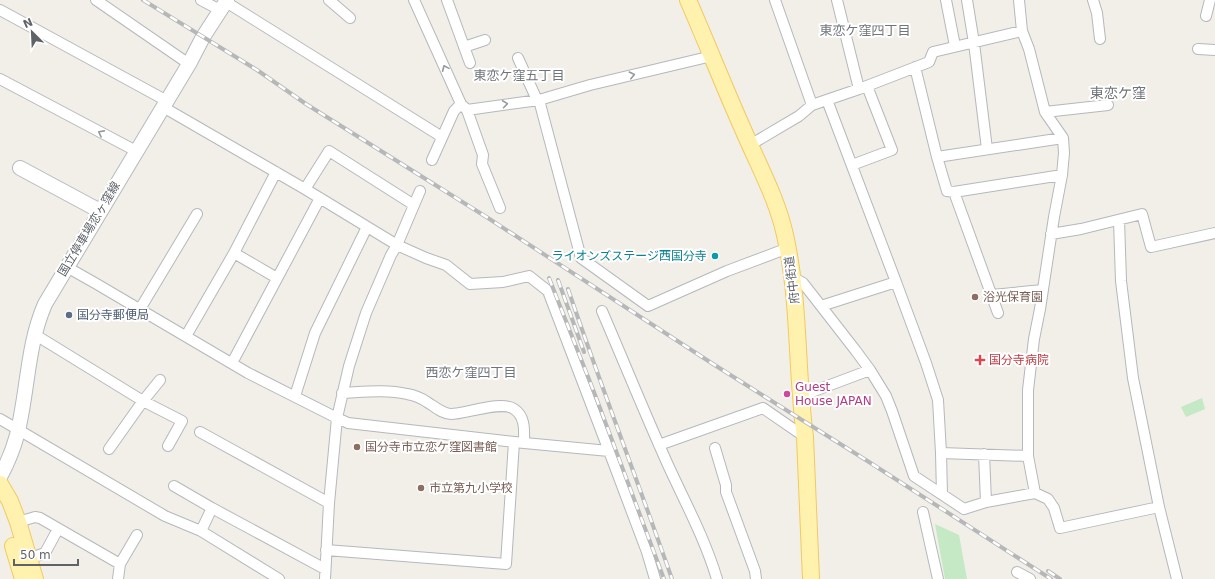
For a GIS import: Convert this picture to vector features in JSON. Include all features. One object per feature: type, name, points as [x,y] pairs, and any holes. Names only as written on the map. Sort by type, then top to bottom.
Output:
[{"type":"main road","name":"府中街道","points":[[688,0],[772,193],[782,223],[788,248],[792,277],[805,437],[811,579]]},
{"type":"main road","name":"国立停車場恋ヶ窪線","points":[[0,477],[4,459],[18,430],[34,334],[45,304],[224,4]]},
{"type":"main road","points":[[20,168],[100,211]]},
{"type":"main road","points":[[0,484],[10,501],[18,522],[34,579]]},
{"type":"main road","points":[[0,496],[23,579]]},
{"type":"street","points":[[96,0],[189,64]]},
{"type":"street","points":[[201,0],[224,4],[442,137]]},
{"type":"street","points":[[329,0],[350,18]]},
{"type":"street","points":[[414,0],[464,107],[483,155],[482,164],[500,208]]},
{"type":"street","points":[[447,0],[470,63]]},
{"type":"street","points":[[775,0],[812,105]]},
{"type":"street","points":[[838,0],[863,87],[892,150],[852,164]]},
{"type":"street","points":[[946,0],[955,46]]},
{"type":"street","points":[[967,0],[988,149]]},
{"type":"street","points":[[1019,0],[1022,31],[1029,50],[1045,112],[1063,138],[1064,153],[1062,175],[1034,339],[1028,390],[1028,456],[1035,493]]},
{"type":"street","points":[[1092,0],[1097,13],[1100,38]]},
{"type":"street","points":[[1206,16],[1210,0]]},
{"type":"street","points":[[0,10],[165,104],[397,245],[446,265],[470,284],[503,282],[529,276],[548,291],[647,552],[655,579]]},
{"type":"street","points":[[750,145],[799,116],[812,105],[929,62],[933,52],[1022,31]]},
{"type":"street","points":[[464,47],[485,40]]},
{"type":"street","points":[[1198,49],[1215,50]]},
{"type":"street","points":[[432,160],[454,110],[464,107],[538,100],[590,85],[712,56]]},
{"type":"street","points":[[518,58],[538,100],[581,258],[648,306],[727,271],[788,248]]},
{"type":"street","points":[[915,67],[947,191],[954,192],[1062,175]]},
{"type":"street","points":[[0,79],[136,152]]},
{"type":"street","points":[[827,100],[926,363],[938,400],[942,494]]},
{"type":"street","points":[[1045,112],[1108,105]]},
{"type":"street","points":[[937,157],[1063,138]]},
{"type":"street","points":[[305,189],[329,151],[414,205]]},
{"type":"street","points":[[186,336],[234,253],[276,172]]},
{"type":"street","points":[[174,486],[325,574],[329,503],[337,418],[342,393],[366,313],[420,191]]},
{"type":"street","points":[[954,192],[998,313]]},
{"type":"street","points":[[232,363],[320,198]]},
{"type":"street","points":[[140,309],[197,214]]},
{"type":"street","points":[[1051,234],[1142,214],[1151,247],[1215,233]]},
{"type":"street","points":[[1119,220],[1121,281],[1133,378],[1159,507],[1177,579]]},
{"type":"street","points":[[295,396],[315,332],[367,227]]},
{"type":"street","points":[[234,253],[277,278]]},
{"type":"street","points":[[66,268],[72,270],[232,363],[337,418],[348,422],[514,442],[609,451]]},
{"type":"street","points":[[792,277],[803,283],[870,370],[886,396],[914,476],[964,509],[986,502],[1035,493],[1048,499],[1054,508],[1060,528],[1159,507]]},
{"type":"street","points":[[821,306],[896,282]]},
{"type":"street","points":[[992,295],[1043,290]]},
{"type":"street","points":[[602,311],[659,445],[696,525],[717,579]]},
{"type":"street","points":[[34,334],[143,401],[182,421],[168,446]]},
{"type":"street","points":[[801,396],[870,370]]},
{"type":"street","points":[[109,449],[160,380]]},
{"type":"street","points":[[342,393],[386,391],[407,394],[425,401],[439,410],[450,414],[503,406],[514,408],[521,416],[524,424],[524,443]]},
{"type":"street","points":[[659,445],[763,408],[805,437]]},
{"type":"street","points":[[0,419],[166,516],[201,531],[279,579]]},
{"type":"street","points":[[200,432],[329,503]]},
{"type":"street","points":[[326,550],[506,564],[514,442]]},
{"type":"street","points":[[715,448],[726,485],[726,492],[755,572],[756,579]]},
{"type":"street","points":[[941,453],[1028,456]]},
{"type":"street","points":[[984,454],[986,502]]},
{"type":"street","points":[[201,531],[212,508]]},
{"type":"street","points":[[923,512],[938,579]]},
{"type":"street","points":[[632,513],[629,520],[648,579]]},
{"type":"street","points":[[18,522],[35,517],[40,518],[120,564]]},
{"type":"street","points":[[28,559],[44,553],[58,529]]},
{"type":"street","points":[[118,579],[120,564],[137,535]]},
{"type":"street","points":[[1017,572],[1030,579]]},
{"type":"green space","points":[[1202,398],[1205,409],[1186,417],[1181,407]]},
{"type":"green space","points":[[935,524],[959,535],[967,579],[945,579]]},
{"type":"railway","points":[[143,0],[257,70],[306,104],[488,218],[713,364],[1051,579]]},
{"type":"railway","points":[[549,278],[594,392],[664,579]]},
{"type":"railway","points":[[558,280],[584,352]]},
{"type":"railway","points":[[568,289],[672,579]]},
{"type":"railway","points":[[1048,571],[1060,579]]},
{"type":"place","name":"ライオンズステージ西国分寺","points":[[715,256]]},
{"type":"place","name":"浴光保育園","points":[[975,297]]},
{"type":"place","name":"国分寺郵便局","points":[[69,315]]},
{"type":"place","name":"国分寺病院","points":[[980,360]]},
{"type":"place","name":"Guest House JAPAN","points":[[787,394]]},
{"type":"place","name":"国分寺市立恋ケ窪図書館","points":[[357,447]]},
{"type":"place","name":"市立第九小学校","points":[[421,488]]},
{"type":"district","name":"東恋ケ窪四丁目","points":[[865,30]]},
{"type":"district","name":"東恋ケ窪五丁目","points":[[519,75]]},
{"type":"district","name":"東恋ケ窪","points":[[1118,93]]},
{"type":"district","name":"西恋ケ窪四丁目","points":[[471,372]]}]
